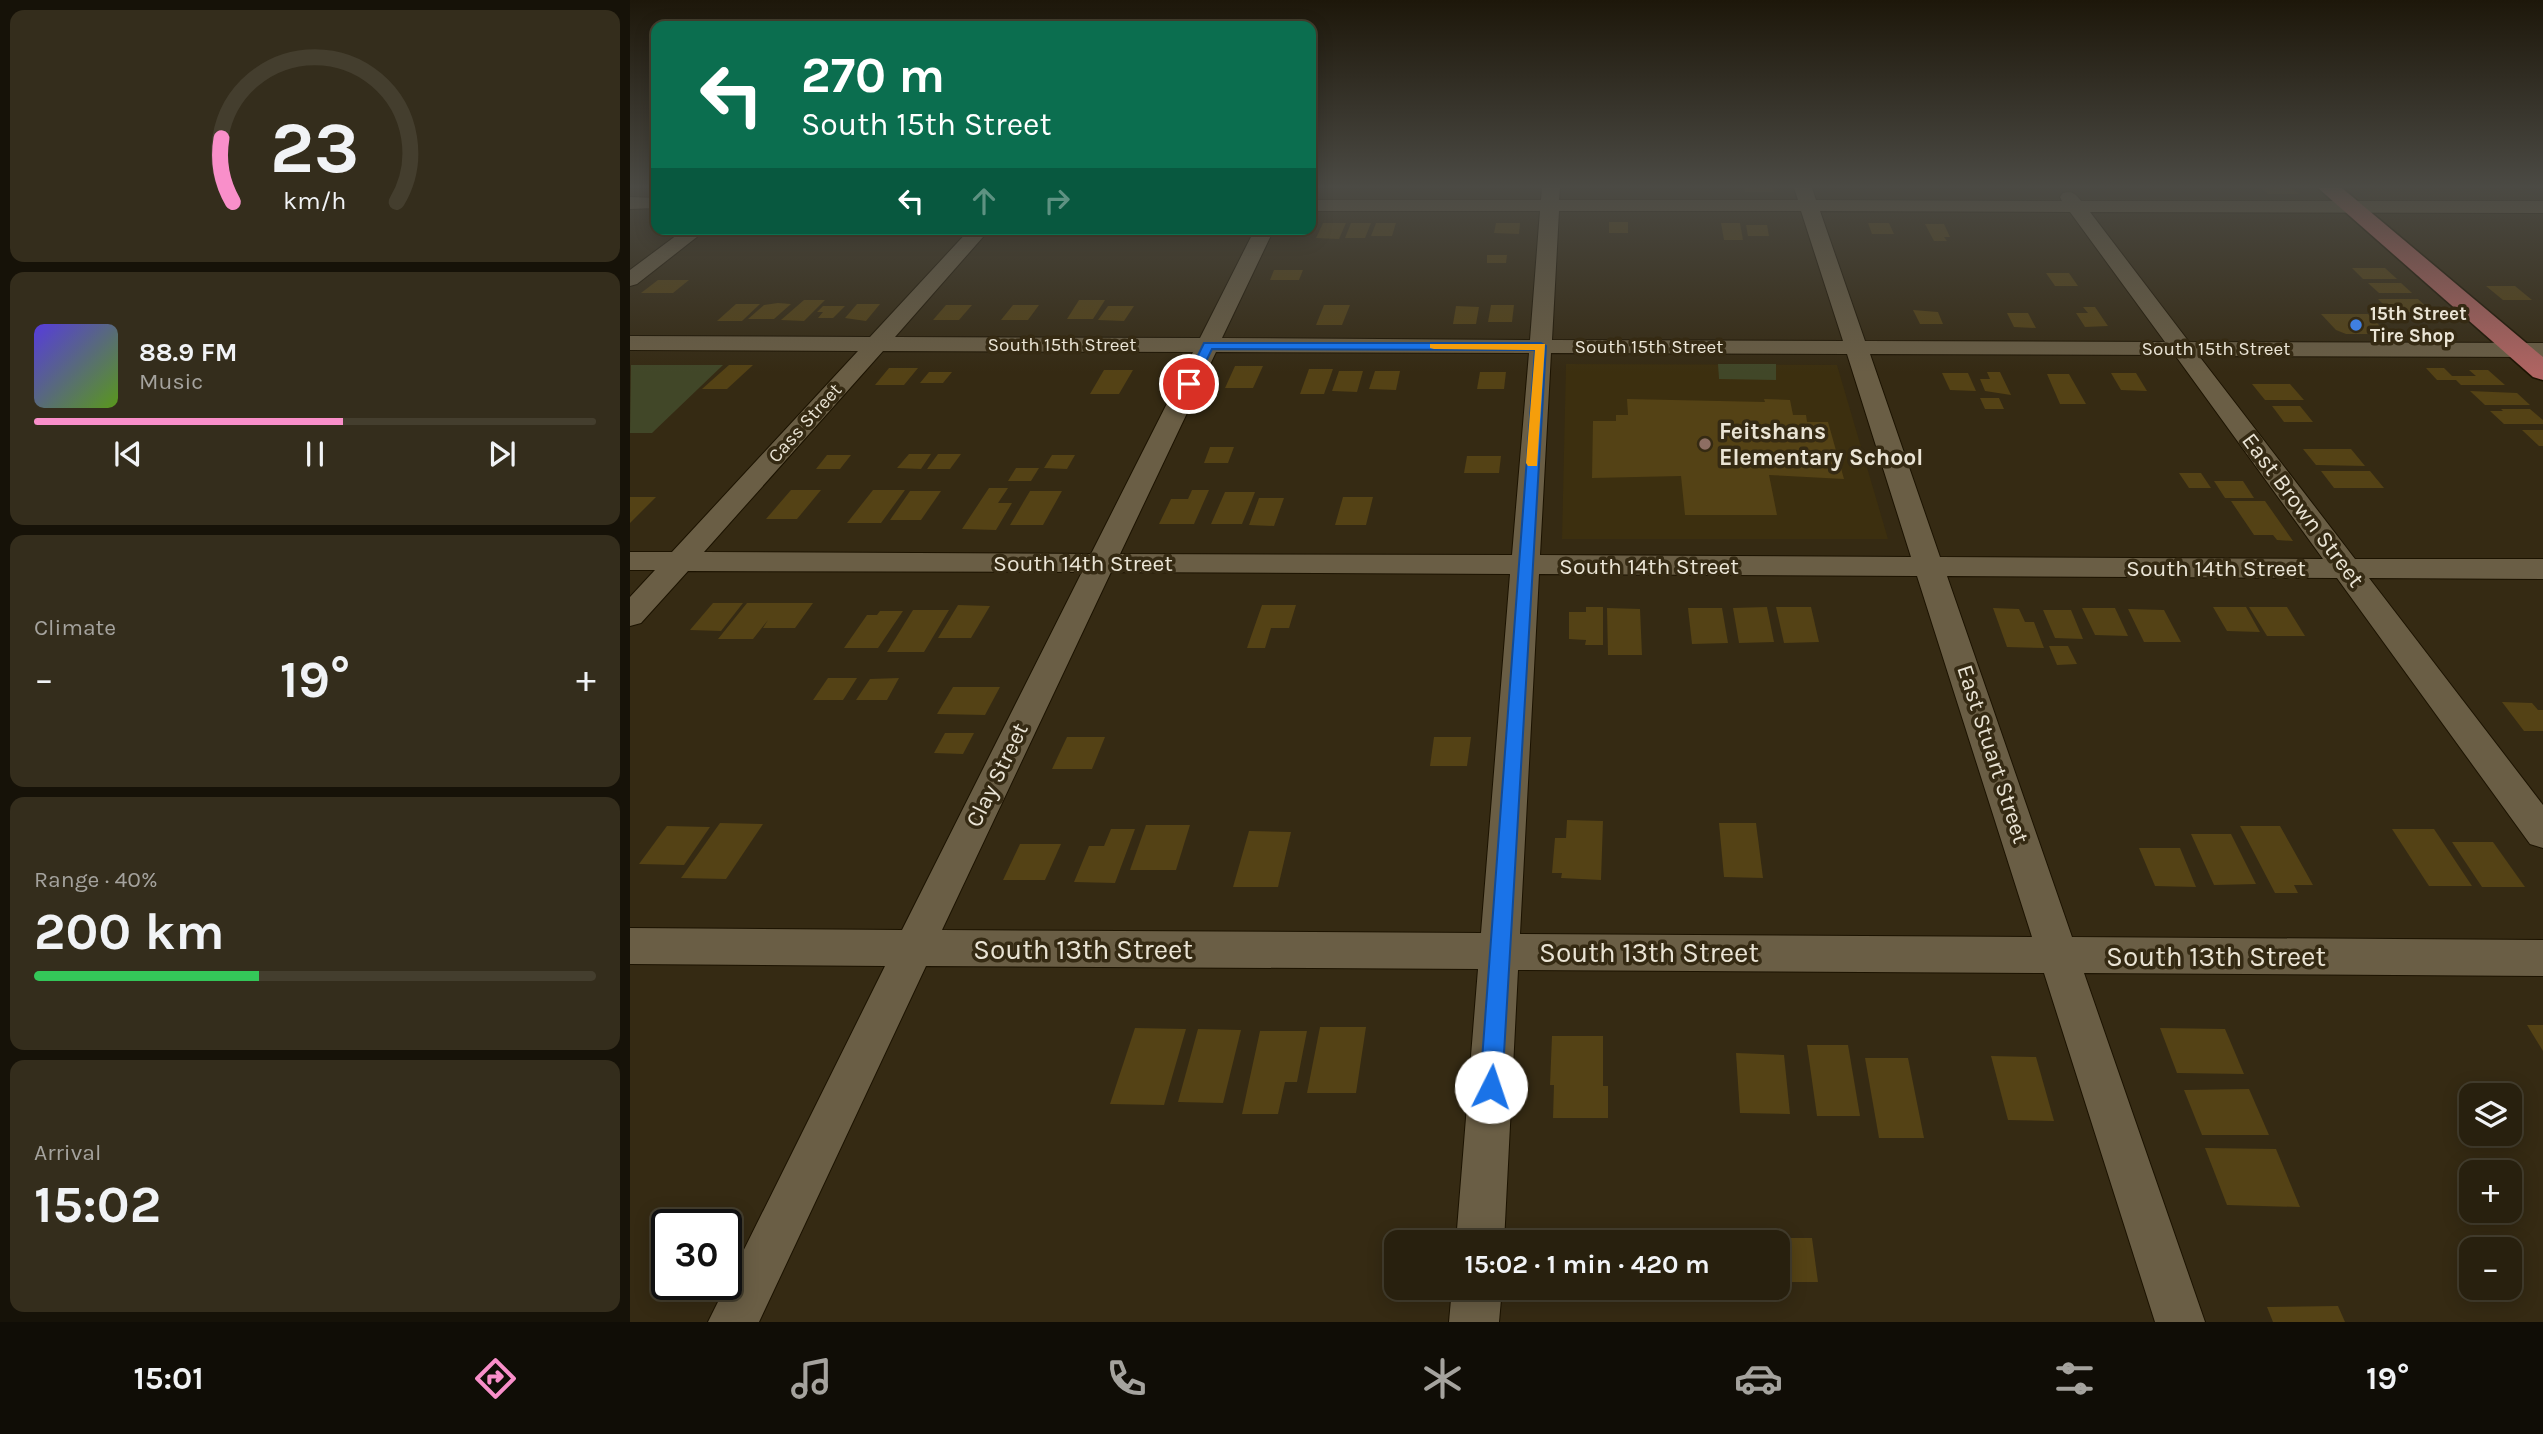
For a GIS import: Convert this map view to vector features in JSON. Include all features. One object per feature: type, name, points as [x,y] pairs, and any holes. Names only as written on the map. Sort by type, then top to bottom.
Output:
[{"type":"main road","points":[[2404,250],[2530,350],[2543,371]]},
{"type":"street","points":[[630,280],[670,250]]},
{"type":"street","name":"Cass Street","points":[[630,616],[962,250]]},
{"type":"street","name":"Clay Street","points":[[733,1322],[1255,250]]},
{"type":"street","points":[[1481,1230],[1547,250]]},
{"type":"street","name":"East Stuart Street","points":[[1824,250],[2180,1322]]},
{"type":"street","name":"East Brown Street","points":[[2110,250],[2543,833]]},
{"type":"street","name":"South 15th Street","points":[[630,343],[2530,350]]},
{"type":"street","name":"South 14th Street","points":[[630,561],[2543,569]]},
{"type":"street","name":"South 13th Street","points":[[630,946],[2543,958]]},
{"type":"street","points":[[1474,1322],[1476,1300]]},
{"type":"shaded area","points":[[1566,364],[1837,365],[1888,539],[1562,539]]},
{"type":"green space","points":[[1718,364],[1776,364],[1776,380],[1719,379]]},
{"type":"green space","points":[[631,365],[723,365],[652,433],[630,433]]},
{"type":"building","points":[[1487,255],[1507,255],[1506,263],[1487,263]]},
{"type":"building","points":[[2352,268],[2385,268],[2397,279],[2363,279]]},
{"type":"building","points":[[1274,270],[1303,270],[1299,280],[1270,280]]},
{"type":"building","points":[[2046,273],[2069,273],[2078,286],[2055,286]]},
{"type":"building","points":[[658,280],[689,280],[673,293],[641,293]]},
{"type":"building","points":[[2368,283],[2401,283],[2412,293],[2379,293]]},
{"type":"building","points":[[2486,286],[2515,286],[2532,300],[2503,300]]},
{"type":"building","points":[[2378,299],[2418,299],[2432,312],[2391,312]]},
{"type":"building","points":[[804,300],[825,300],[804,321],[781,320]]},
{"type":"building","points":[[1079,300],[1105,300],[1093,319],[1067,319]]},
{"type":"building","points":[[736,304],[760,304],[742,321],[717,321]]},
{"type":"building","points":[[791,304],[774,319],[748,319],[764,305]]},
{"type":"building","points":[[857,304],[880,304],[866,321],[845,318]]},
{"type":"building","points":[[946,305],[972,305],[959,320],[933,320]]},
{"type":"building","points":[[1013,305],[1039,305],[1028,320],[1001,320]]},
{"type":"building","points":[[1324,305],[1350,305],[1342,325],[1316,325]]},
{"type":"building","points":[[1491,305],[1514,305],[1512,322],[1488,322]]},
{"type":"building","points":[[823,306],[845,306],[833,318],[818,318],[823,312],[817,312]]},
{"type":"building","points":[[1108,306],[1134,306],[1124,321],[1098,320]]},
{"type":"building","points":[[1456,306],[1479,307],[1476,324],[1453,324]]},
{"type":"building","points":[[2083,307],[2095,307],[2108,326],[2085,327],[2076,313],[2088,313]]},
{"type":"building","points":[[1913,310],[1938,312],[1943,324],[1920,324]]},
{"type":"building","points":[[2007,313],[2028,313],[2036,328],[2014,327]]},
{"type":"building","points":[[2321,314],[2368,314],[2388,334],[2346,334],[2336,330]]},
{"type":"building","points":[[729,365],[753,365],[727,389],[702,389]]},
{"type":"building","points":[[1235,366],[1263,366],[1253,388],[1225,388]]},
{"type":"building","points":[[889,368],[918,368],[904,385],[875,385]]},
{"type":"building","points":[[2426,368],[2444,368],[2452,376],[2476,376],[2469,370],[2488,370],[2505,385],[2461,385],[2456,380],[2437,380]]},
{"type":"building","points":[[1309,369],[1333,369],[1324,394],[1300,394]]},
{"type":"building","points":[[1104,370],[1133,370],[1119,394],[1090,394]]},
{"type":"building","points":[[1339,371],[1363,371],[1357,392],[1332,391]]},
{"type":"building","points":[[1375,371],[1400,371],[1396,390],[1369,389]]},
{"type":"building","points":[[929,372],[952,372],[943,383],[920,383]]},
{"type":"building","points":[[1480,372],[1506,372],[1504,389],[1477,389]]},
{"type":"building","points":[[1987,372],[2000,372],[2011,395],[1985,391],[1980,379],[1990,379]]},
{"type":"building","points":[[1942,373],[1968,373],[1976,391],[1950,390]]},
{"type":"building","points":[[2111,373],[2136,373],[2147,391],[2121,390]]},
{"type":"building","points":[[2047,374],[2069,374],[2086,404],[2060,404]]},
{"type":"building","points":[[2252,384],[2290,384],[2304,400],[2265,400]]},
{"type":"building","points":[[2470,391],[2517,393],[2530,405],[2485,405]]},
{"type":"building","points":[[1980,398],[1999,398],[2004,409],[1985,409]]},
{"type":"building","points":[[1627,399],[1765,402],[1764,399],[1790,400],[1793,415],[1806,415],[1807,422],[1828,422],[1844,479],[1769,475],[1777,515],[1685,515],[1681,476],[1592,478],[1593,421],[1616,421],[1616,415],[1628,415]]},
{"type":"building","points":[[2272,406],[2300,406],[2313,422],[2284,422]]},
{"type":"building","points":[[2501,409],[2530,409],[2543,420],[2543,424],[2504,424],[2490,411],[2503,411]]},
{"type":"building","points":[[2522,430],[2543,430],[2543,446],[2539,446]]},
{"type":"building","points":[[1210,447],[1234,447],[1228,463],[1204,463]]},
{"type":"building","points":[[2303,449],[2351,449],[2365,466],[2316,465]]},
{"type":"building","points":[[909,454],[931,454],[921,469],[897,468]]},
{"type":"building","points":[[938,454],[961,454],[950,469],[927,469]]},
{"type":"building","points":[[827,455],[851,455],[840,469],[816,469]]},
{"type":"building","points":[[1052,455],[1075,455],[1067,469],[1044,468]]},
{"type":"building","points":[[1467,456],[1501,456],[1499,473],[1464,473]]},
{"type":"building","points":[[1016,468],[1039,468],[1031,481],[1008,481]]},
{"type":"building","points":[[2321,471],[2370,471],[2384,488],[2334,488]]},
{"type":"building","points":[[2179,473],[2201,473],[2211,488],[2189,488]]},
{"type":"building","points":[[2214,481],[2243,481],[2254,498],[2225,498]]},
{"type":"building","points":[[989,488],[1008,488],[998,503],[1012,503],[996,530],[962,529]]},
{"type":"building","points":[[791,490],[821,490],[797,519],[766,519]]},
{"type":"building","points":[[873,490],[905,490],[881,523],[847,523]]},
{"type":"building","points":[[1192,490],[1209,490],[1194,524],[1159,524],[1171,499],[1188,499]]},
{"type":"building","points":[[910,491],[941,491],[921,520],[890,520]]},
{"type":"building","points":[[1030,491],[1062,491],[1043,525],[1010,525]]},
{"type":"building","points":[[1225,492],[1255,492],[1242,524],[1211,524]]},
{"type":"building","points":[[630,497],[656,497],[630,523]]},
{"type":"building","points":[[1343,497],[1373,497],[1366,525],[1335,525]]},
{"type":"building","points":[[1259,498],[1284,498],[1274,526],[1249,525]]},
{"type":"building","points":[[2231,501],[2265,501],[2293,541],[2277,540],[2273,535],[2254,535]]},
{"type":"building","points":[[713,603],[743,603],[721,631],[690,630]]},
{"type":"building","points":[[747,603],[813,603],[795,628],[763,628],[768,620],[753,639],[718,639]]},
{"type":"building","points":[[958,605],[990,606],[971,638],[938,638]]},
{"type":"building","points":[[1262,605],[1296,605],[1289,628],[1271,628],[1265,648],[1247,648]]},
{"type":"building","points":[[1586,607],[1603,607],[1603,645],[1585,645],[1586,640],[1569,639],[1569,612],[1586,612]]},
{"type":"building","points":[[1767,607],[1774,642],[1739,643],[1733,608]]},
{"type":"building","points":[[1776,607],[1811,607],[1819,642],[1784,643]]},
{"type":"building","points":[[2213,607],[2246,607],[2260,632],[2227,631]]},
{"type":"building","points":[[2249,607],[2287,607],[2305,636],[2267,636]]},
{"type":"building","points":[[1607,608],[1640,609],[1642,655],[1608,655]]},
{"type":"building","points":[[1688,608],[1722,608],[1728,643],[1692,644]]},
{"type":"building","points":[[1993,608],[2019,609],[2025,622],[2034,622],[2044,648],[2007,647]]},
{"type":"building","points":[[2082,608],[2115,608],[2128,636],[2095,635]]},
{"type":"building","points":[[2128,609],[2164,610],[2181,642],[2144,642]]},
{"type":"building","points":[[913,610],[949,610],[924,652],[887,652]]},
{"type":"building","points":[[2043,610],[2071,610],[2083,639],[2055,638]]},
{"type":"building","points":[[880,611],[903,611],[878,648],[844,648],[867,615],[877,615]]},
{"type":"building","points":[[2049,646],[2068,646],[2077,664],[2057,665]]},
{"type":"building","points":[[828,678],[857,678],[843,700],[813,700]]},
{"type":"building","points":[[899,678],[887,700],[856,700],[870,679]]},
{"type":"building","points":[[953,687],[1000,687],[985,715],[937,714]]},
{"type":"building","points":[[2502,702],[2532,703],[2538,710],[2543,710],[2543,731],[2524,731]]},
{"type":"building","points":[[945,733],[974,733],[963,754],[934,753]]},
{"type":"building","points":[[1067,737],[1105,737],[1092,769],[1052,769]]},
{"type":"building","points":[[1434,737],[1471,737],[1467,766],[1430,766]]},
{"type":"building","points":[[1567,820],[1603,821],[1601,880],[1561,878],[1562,873],[1552,873],[1555,838],[1566,838]]},
{"type":"building","points":[[720,823],[763,824],[726,879],[681,878]]},
{"type":"building","points":[[1719,823],[1756,823],[1763,878],[1724,877]]},
{"type":"building","points":[[1146,825],[1190,825],[1176,870],[1130,870]]},
{"type":"building","points":[[667,826],[710,827],[684,865],[639,864]]},
{"type":"building","points":[[2240,826],[2280,826],[2313,885],[2294,885],[2298,893],[2275,893]]},
{"type":"building","points":[[1111,829],[1135,829],[1115,883],[1074,882],[1089,846],[1104,846]]},
{"type":"building","points":[[2392,829],[2434,829],[2472,886],[2429,886]]},
{"type":"building","points":[[1249,831],[1291,832],[1278,887],[1233,887]]},
{"type":"building","points":[[2191,834],[2231,834],[2256,884],[2214,885]]},
{"type":"building","points":[[2452,842],[2493,842],[2525,887],[2482,887]]},
{"type":"building","points":[[1020,844],[1061,844],[1045,880],[1003,880]]},
{"type":"building","points":[[2139,848],[2180,848],[2196,887],[2155,886]]},
{"type":"building","points":[[2527,1025],[2543,1025],[2543,1051]]},
{"type":"building","points":[[1320,1027],[1366,1027],[1356,1093],[1307,1093]]},
{"type":"building","points":[[1135,1028],[1186,1029],[1164,1105],[1110,1104]]},
{"type":"building","points":[[2160,1028],[2225,1029],[2244,1074],[2177,1073]]},
{"type":"building","points":[[1198,1029],[1241,1030],[1223,1103],[1178,1102]]},
{"type":"building","points":[[1260,1031],[1307,1031],[1297,1082],[1285,1082],[1278,1114],[1242,1114]]},
{"type":"building","points":[[1552,1036],[1603,1036],[1603,1086],[1608,1086],[1608,1118],[1553,1118],[1554,1085],[1550,1085]]},
{"type":"building","points":[[1807,1045],[1848,1045],[1860,1116],[1817,1116]]},
{"type":"building","points":[[1736,1053],[1784,1055],[1790,1114],[1740,1113]]},
{"type":"building","points":[[1991,1056],[2036,1057],[2054,1121],[2008,1120]]},
{"type":"building","points":[[1865,1058],[1908,1058],[1924,1138],[1879,1138]]},
{"type":"building","points":[[2249,1089],[2269,1135],[2202,1135],[2184,1090]]},
{"type":"building","points":[[2205,1148],[2276,1149],[2300,1207],[2227,1205]]},
{"type":"building","points":[[1790,1238],[1812,1238],[1818,1282],[1790,1282]]},
{"type":"building","points":[[2338,1306],[2345,1322],[2273,1322],[2267,1307]]},
{"type":"slow traffic","points":[[1434,346],[1541,346],[1533,463]]},
{"type":"place","name":"15th Street Tire Shop","points":[[2356,325]]},
{"type":"place","name":"Feitshans Elementary School","points":[[1705,444]]},
{"type":"route","points":[[1189,384],[1208,345],[1541,346],[1491,1087]]}]
